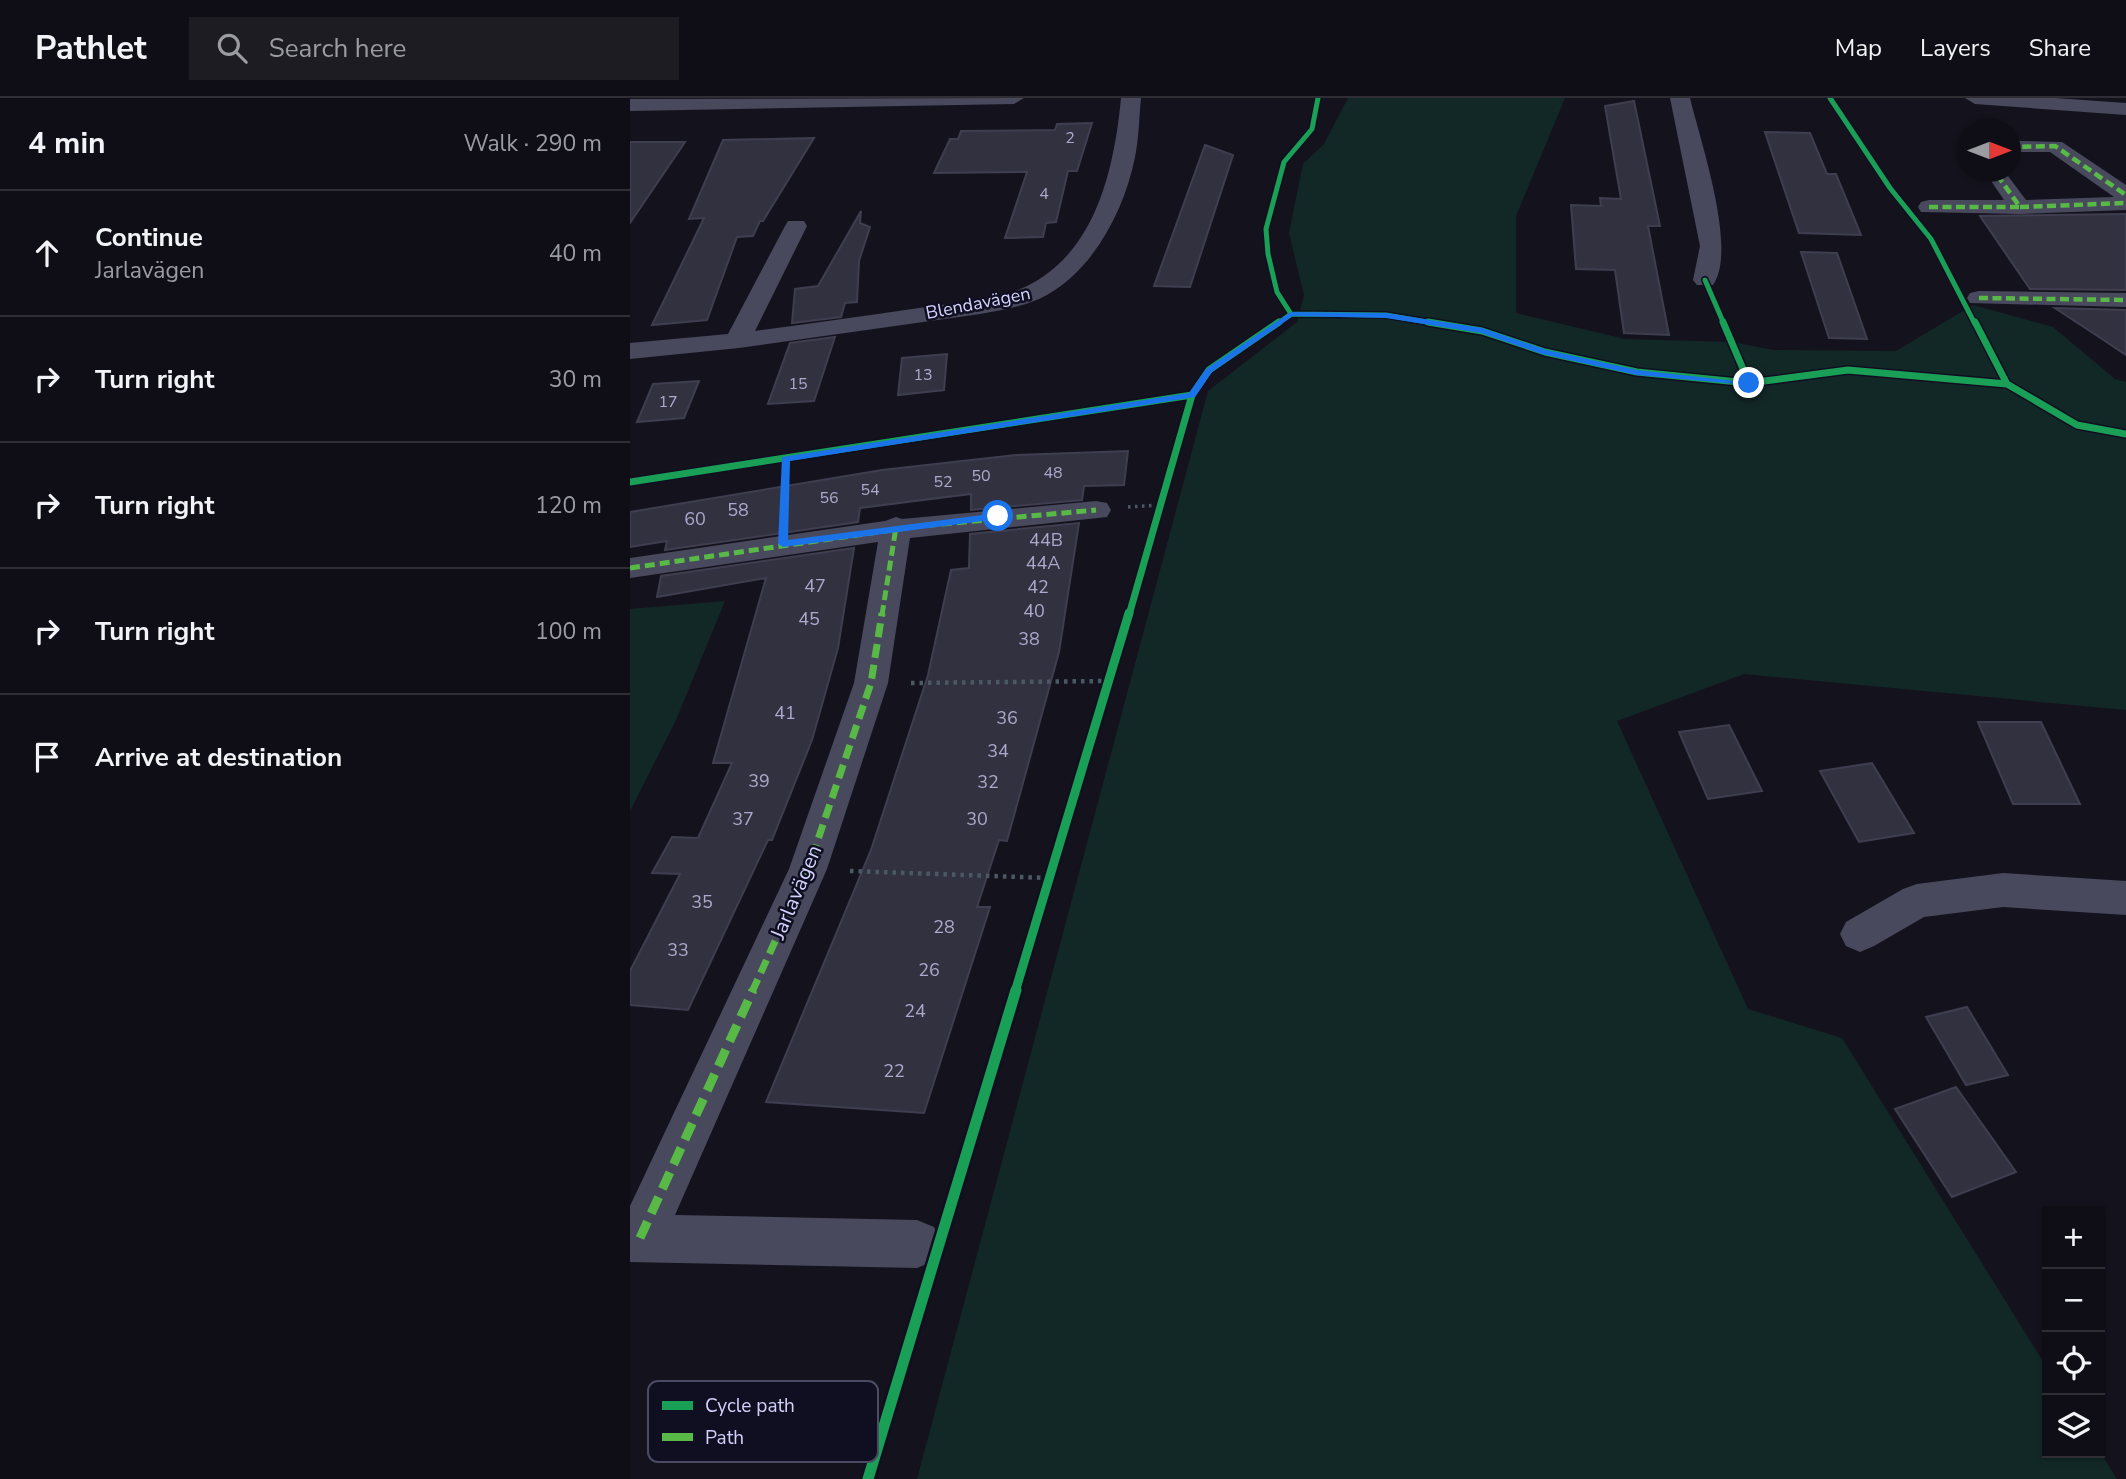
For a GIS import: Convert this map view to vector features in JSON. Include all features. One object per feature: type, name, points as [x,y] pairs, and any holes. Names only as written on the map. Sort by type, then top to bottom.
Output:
[{"type":"street","points":[[630,104],[634,98]]},
{"type":"street","points":[[630,104],[783,104],[1014,98]]},
{"type":"street","name":"Blendavägen","points":[[630,351],[738,339],[996,303],[1038,290],[1062,272],[1091,241],[1108,205],[1125,157],[1130,98]]},
{"type":"street","points":[[1680,98],[1712,246],[1705,280]]},
{"type":"street","points":[[1984,119],[1974,98],[2126,109]]},
{"type":"street","points":[[2021,147],[2055,146],[2126,195]]},
{"type":"street","points":[[2002,182],[2020,207]]},
{"type":"street","points":[[1929,207],[2126,203]]},
{"type":"street","points":[[738,339],[796,226]]},
{"type":"street","points":[[1979,298],[2126,300]]},
{"type":"street","points":[[630,568],[896,527],[998,516],[1096,510]]},
{"type":"street","name":"Jarlavägen","points":[[896,527],[871,683],[808,869],[635,1238],[916,1244]]},
{"type":"street","points":[[1860,934],[1917,901],[2003,890],[2126,898]]},
{"type":"path","points":[[1158,518],[1165,493]]},
{"type":"path","points":[[1138,506],[1162,505]]},
{"type":"path","points":[[1105,694],[1112,668]]},
{"type":"path","points":[[871,683],[1109,681]]},
{"type":"path","points":[[1045,892],[1053,865]]},
{"type":"path","points":[[808,869],[1049,878]]},
{"type":"green space","points":[[1348,98],[1565,98],[1516,216],[1516,313],[1625,339],[1732,342],[1773,350],[1896,351],[1973,305],[2053,327],[2115,379],[2126,382],[2126,710],[1744,674],[1617,721],[1748,1009],[1842,1038],[2042,1360],[2042,1458],[2104,1458],[2117,1479],[917,1479],[1208,391],[1297,322],[1304,295],[1289,233],[1303,164],[1324,144]]},
{"type":"green space","points":[[725,601],[676,720],[630,811],[630,609]]},
{"type":"building","points":[[1634,101],[1660,226],[1648,226],[1669,335],[1624,333],[1615,270],[1576,269],[1571,205],[1601,206],[1600,198],[1621,199],[1605,106]]},
{"type":"building","points":[[1092,123],[1077,171],[1068,171],[1056,222],[1046,223],[1043,237],[1005,238],[1027,172],[934,173],[950,139],[958,139],[961,131],[1055,130],[1057,124]]},
{"type":"building","points":[[1765,132],[1810,133],[1827,174],[1836,174],[1861,235],[1799,233]]},
{"type":"building","points":[[814,138],[753,236],[737,237],[707,320],[652,325],[704,218],[689,219],[723,140]]},
{"type":"building","points":[[630,142],[685,142],[630,223]]},
{"type":"building","points":[[1205,145],[1233,155],[1190,287],[1154,286]]},
{"type":"building","points":[[861,211],[860,223],[870,227],[859,261],[857,302],[845,303],[841,317],[792,323],[795,289],[818,286]]},
{"type":"building","points":[[2126,214],[2126,290],[2030,289],[1980,216]]},
{"type":"building","points":[[1801,252],[1837,253],[1867,339],[1829,338]]},
{"type":"building","points":[[2055,308],[2126,310],[2126,355],[2102,339]]},
{"type":"building","points":[[835,337],[814,401],[768,404],[790,343]]},
{"type":"building","points":[[947,354],[944,390],[898,395],[902,358]]},
{"type":"building","points":[[699,381],[684,418],[637,422],[653,384]]},
{"type":"building","points":[[1128,451],[1124,485],[1084,486],[1082,500],[971,510],[971,494],[860,508],[858,522],[665,550],[667,541],[630,547],[630,512],[882,470],[1016,455]]},
{"type":"building","points":[[1079,523],[1059,652],[1007,841],[999,840],[977,907],[990,907],[924,1113],[766,1102],[871,850],[928,675],[951,570],[969,568],[970,534]]},
{"type":"building","points":[[854,548],[838,648],[812,740],[772,840],[768,840],[688,1010],[630,1005],[630,971],[680,874],[652,873],[672,837],[698,838],[732,763],[713,763],[766,578],[657,597],[661,576]]},
{"type":"building","points":[[1978,722],[2041,722],[2080,804],[2013,804]]},
{"type":"building","points":[[1729,725],[1762,791],[1708,799],[1679,732]]},
{"type":"building","points":[[1872,763],[1914,833],[1859,842],[1820,771]]},
{"type":"building","points":[[1967,1007],[2008,1075],[1966,1085],[1926,1017]]},
{"type":"building","points":[[1956,1087],[2016,1172],[1952,1197],[1895,1109]]},
{"type":"marked path","points":[[2021,147],[2055,146],[2126,195]]},
{"type":"marked path","points":[[1929,207],[2020,207],[2002,182]]},
{"type":"marked path","points":[[2020,207],[2126,203]]},
{"type":"marked path","points":[[1979,298],[2126,300]]},
{"type":"marked path","points":[[630,568],[920,526],[1096,510]]},
{"type":"marked path","points":[[640,1238],[808,869],[871,683],[896,527]]},
{"type":"cycle path","points":[[1291,314],[1277,292],[1268,254],[1266,229],[1284,162],[1312,129],[1318,98]]},
{"type":"cycle path","points":[[1830,98],[1890,188],[1931,239],[2007,384]]},
{"type":"cycle path","points":[[1705,280],[1749,383]]},
{"type":"cycle path","points":[[878,1446],[1162,505],[1192,395],[1209,370],[1291,314],[1386,315],[1482,331],[1545,352],[1637,372],[1749,383],[1848,370],[2007,384],[2077,425],[2126,434]]},
{"type":"cycle path","points":[[630,482],[1192,395]]},
{"type":"cycle path","points":[[868,1479],[873,1462]]},
{"type":"route","points":[[998,516],[896,527],[783,544],[785,459],[1192,395],[1209,370],[1291,314],[1386,316],[1482,331],[1545,352],[1637,372],[1749,383]]}]
